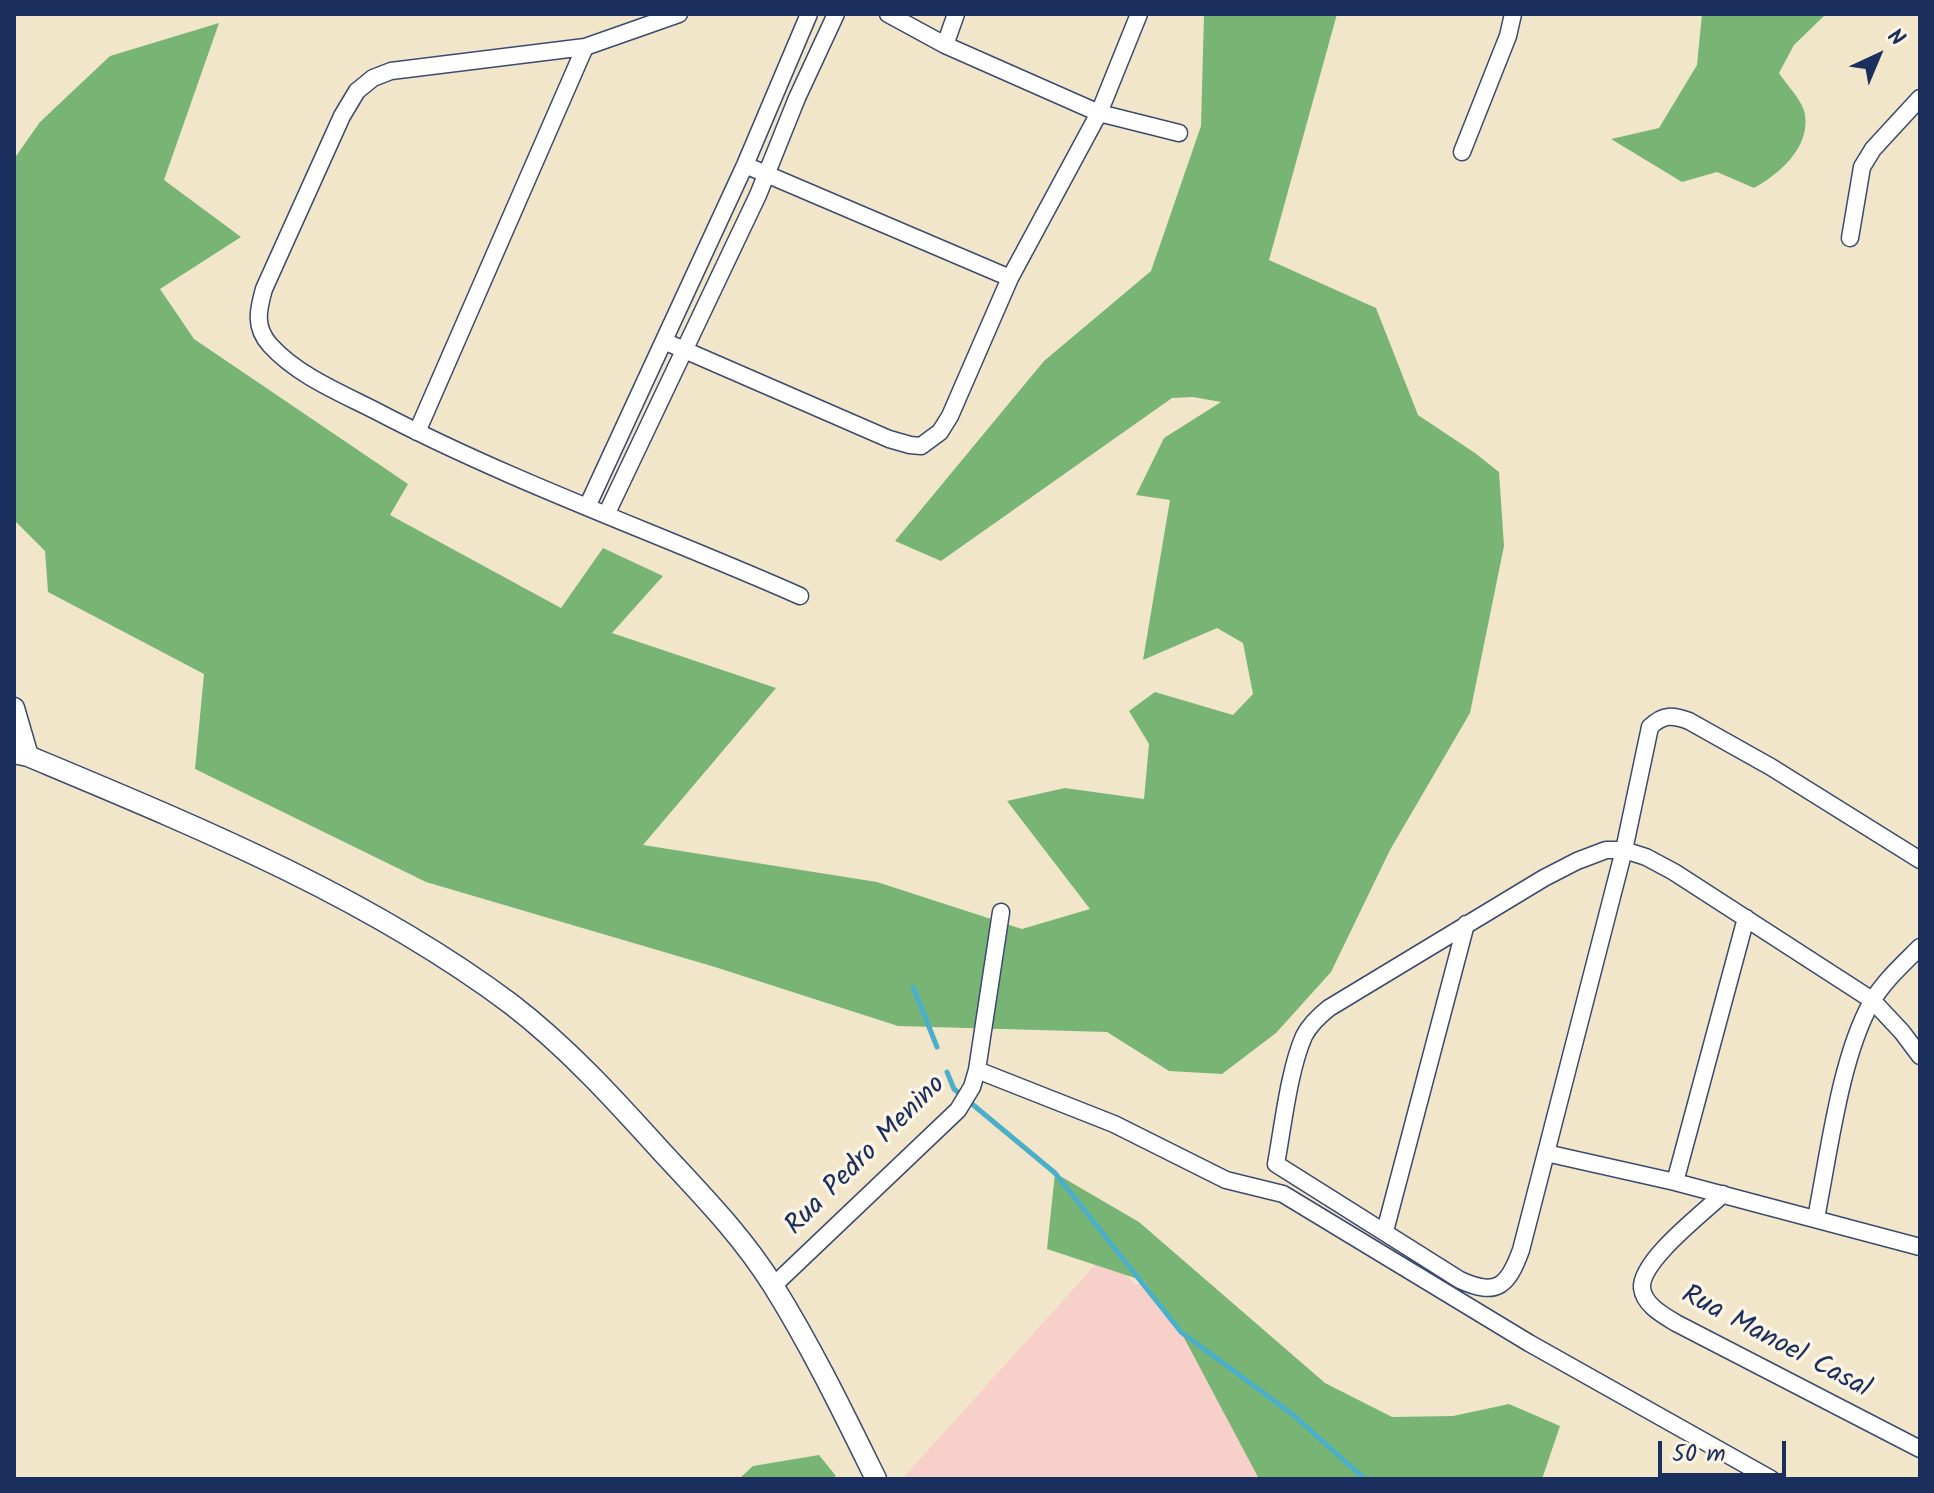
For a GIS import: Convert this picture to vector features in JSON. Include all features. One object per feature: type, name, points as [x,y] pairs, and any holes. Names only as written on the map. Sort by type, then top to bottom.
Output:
[{"type":"street","points":[[679,14],[585,47],[407,67],[373,78],[357,91],[342,116],[264,289],[258,311],[259,329],[270,345],[319,382],[417,432],[800,596]]},
{"type":"street","points":[[587,507],[666,342],[809,14]]},
{"type":"street","points":[[606,515],[768,173],[816,53],[836,14]]},
{"type":"street","points":[[888,14],[945,45],[1099,113],[1179,133]]},
{"type":"street","points":[[945,45],[956,14]]},
{"type":"street","points":[[666,342],[889,439],[921,446],[940,432],[950,416],[1010,278],[1099,113],[1139,14]]},
{"type":"street","points":[[1462,152],[1508,36],[1513,14]]},
{"type":"street","points":[[417,432],[585,47]]},
{"type":"street","points":[[1850,238],[1862,167],[1873,149],[1920,98]]},
{"type":"street","points":[[745,165],[1010,278]]},
{"type":"street","points":[[14,708],[21,754],[136,801],[306,878],[426,945],[513,1006],[595,1079],[726,1221],[773,1286],[838,1402],[876,1479]]},
{"type":"street","points":[[1276,1164],[1460,1280],[1477,1288],[1488,1289],[1498,1287],[1507,1280],[1521,1250],[1624,850],[1647,736],[1650,727],[1658,720],[1676,716],[1771,767],[1920,860]]},
{"type":"street","points":[[1269,1189],[1298,1056],[1305,1034],[1316,1019],[1466,924],[1577,861],[1606,850],[1624,850],[1646,857],[1674,872],[1872,1000],[1920,1056]]},
{"type":"street","name":"Rua Pedro Menino","points":[[773,1286],[958,1110],[975,1078],[1001,912]]},
{"type":"street","points":[[1675,1182],[1746,918]]},
{"type":"street","points":[[1385,1231],[1466,924]]},
{"type":"street","points":[[1816,1218],[1846,1069],[1858,1029],[1872,1000],[1920,947]]},
{"type":"street","points":[[975,1078],[1114,1124],[1226,1180],[1269,1189],[1301,1205],[1529,1343],[1771,1479]]},
{"type":"street","points":[[1546,1153],[1723,1194],[1920,1247]]},
{"type":"street","name":"Rua Manoel Casal","points":[[1723,1194],[1648,1268],[1642,1289],[1647,1300],[1659,1313],[1676,1323],[1920,1449]]},
{"type":"shaded area","points":[[1106,1253],[1136,1285],[1144,1281],[1156,1306],[1192,1344],[1259,1479],[902,1479]]},
{"type":"green space","points":[[1204,14],[1337,14],[1269,260],[1376,308],[1418,415],[1499,472],[1504,546],[1470,713],[1390,850],[1331,972],[1276,1033],[1222,1074],[1169,1071],[1107,1032],[898,1026],[715,967],[426,882],[195,769],[204,674],[48,592],[45,551],[14,520],[14,159],[40,122],[110,56],[219,23],[164,180],[241,237],[160,289],[194,339],[408,484],[390,515],[561,608],[603,548],[663,576],[612,633],[776,688],[643,845],[877,882],[1022,929],[1090,909],[1007,801],[1065,788],[1144,799],[1149,744],[1129,711],[1155,692],[1233,715],[1253,694],[1243,643],[1217,628],[1143,660],[1170,500],[1136,495],[1164,438],[1221,402],[1193,397],[1172,398],[941,561],[895,541],[1044,361],[1151,271],[1201,126]]},
{"type":"green space","points":[[1702,14],[1826,14],[1794,45],[1779,73],[1804,110],[1803,138],[1791,159],[1754,188],[1717,172],[1682,182],[1611,139],[1659,128],[1697,65]]},
{"type":"green space","points":[[1055,1173],[1139,1222],[1325,1383],[1392,1417],[1453,1416],[1509,1404],[1560,1426],[1542,1479],[1259,1479],[1181,1332],[1144,1281],[1047,1249]]},
{"type":"green space","points":[[819,1455],[836,1476],[829,1479],[739,1479],[753,1466]]},
{"type":"waterway","points":[[913,987],[937,1047]]},
{"type":"waterway","points":[[947,1072],[954,1089],[1055,1173],[1181,1332],[1292,1414],[1365,1479]]}]
